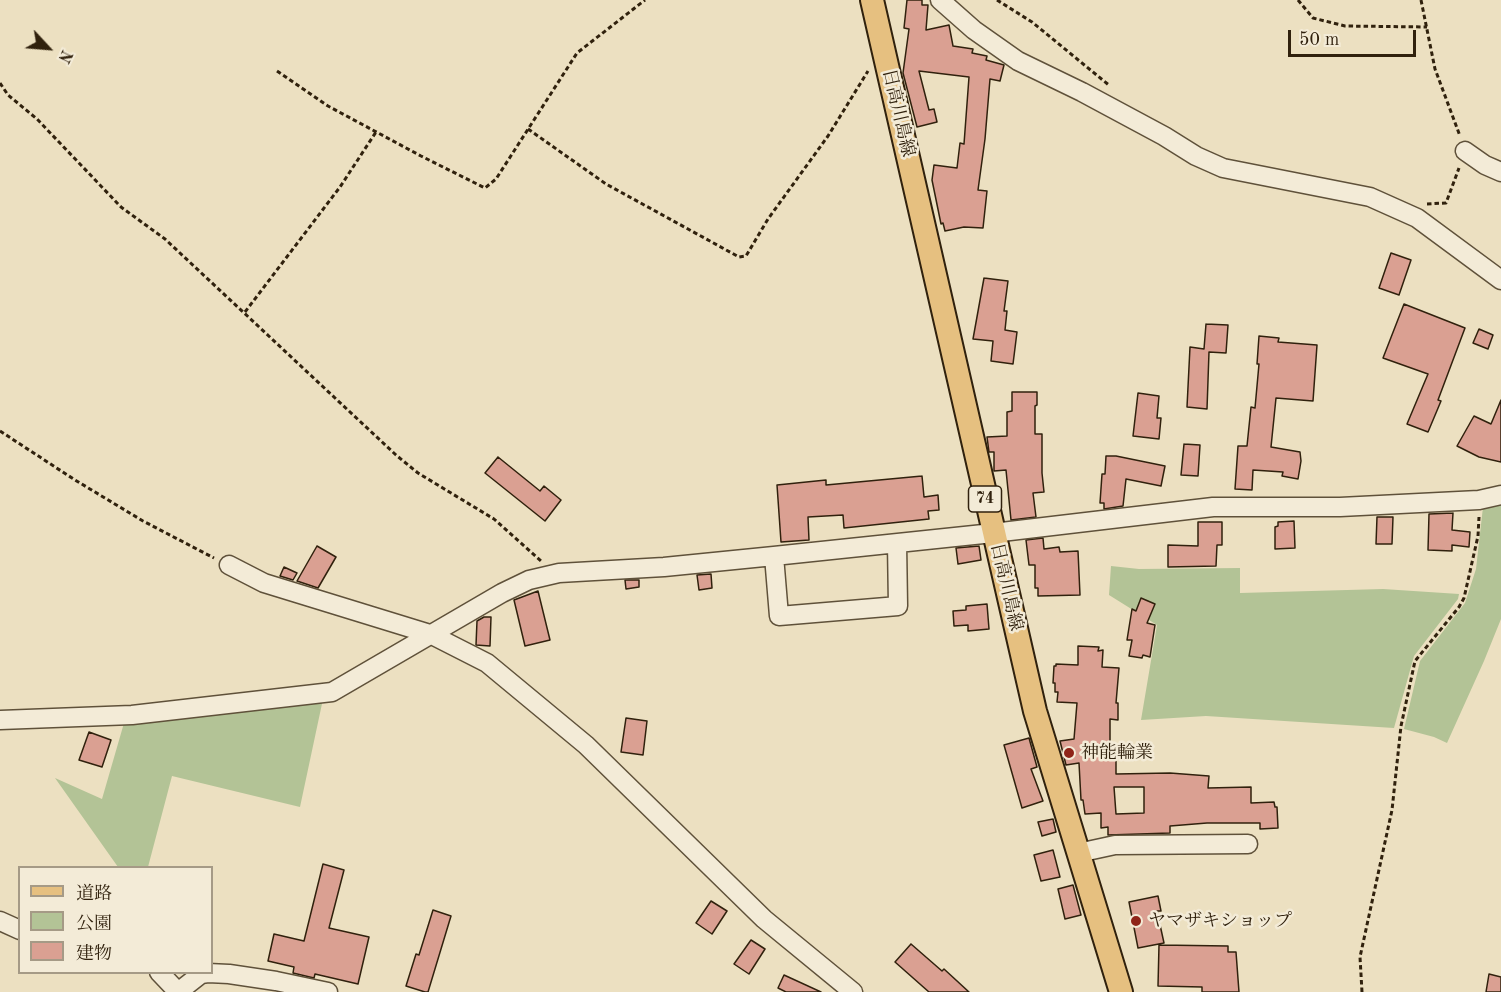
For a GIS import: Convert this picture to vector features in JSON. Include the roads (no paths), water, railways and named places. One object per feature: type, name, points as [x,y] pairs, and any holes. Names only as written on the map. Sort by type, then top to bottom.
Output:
[{"type":"main road","name":"日高川島線","points":[[872,0],[1035,711],[1121,992]]},
{"type":"street","points":[[940,0],[974,30],[1018,61],[1082,92],[1196,156],[1223,168],[1370,197],[1417,218],[1501,280]]},
{"type":"street","points":[[1465,151],[1485,165],[1501,172]]},
{"type":"street","points":[[0,720],[132,715],[332,692],[502,593],[529,580],[555,574],[664,567],[993,533],[1213,507],[1340,507],[1479,500],[1501,495]]},
{"type":"street","points":[[774,555],[779,616],[898,606],[897,543]]},
{"type":"street","points":[[229,565],[264,583],[430,634],[487,663],[586,745],[764,920],[853,992]]},
{"type":"street","points":[[1078,853],[1115,845],[1248,844]]},
{"type":"street","points":[[0,921],[18,929]]},
{"type":"street","points":[[213,973],[267,979],[328,992]]},
{"type":"street","points":[[161,974],[178,992],[201,974]]},
{"type":"place","name":"神能輪業","points":[[1069,753]]},
{"type":"place","name":"ヤマザキショップ","points":[[1136,921]]}]
